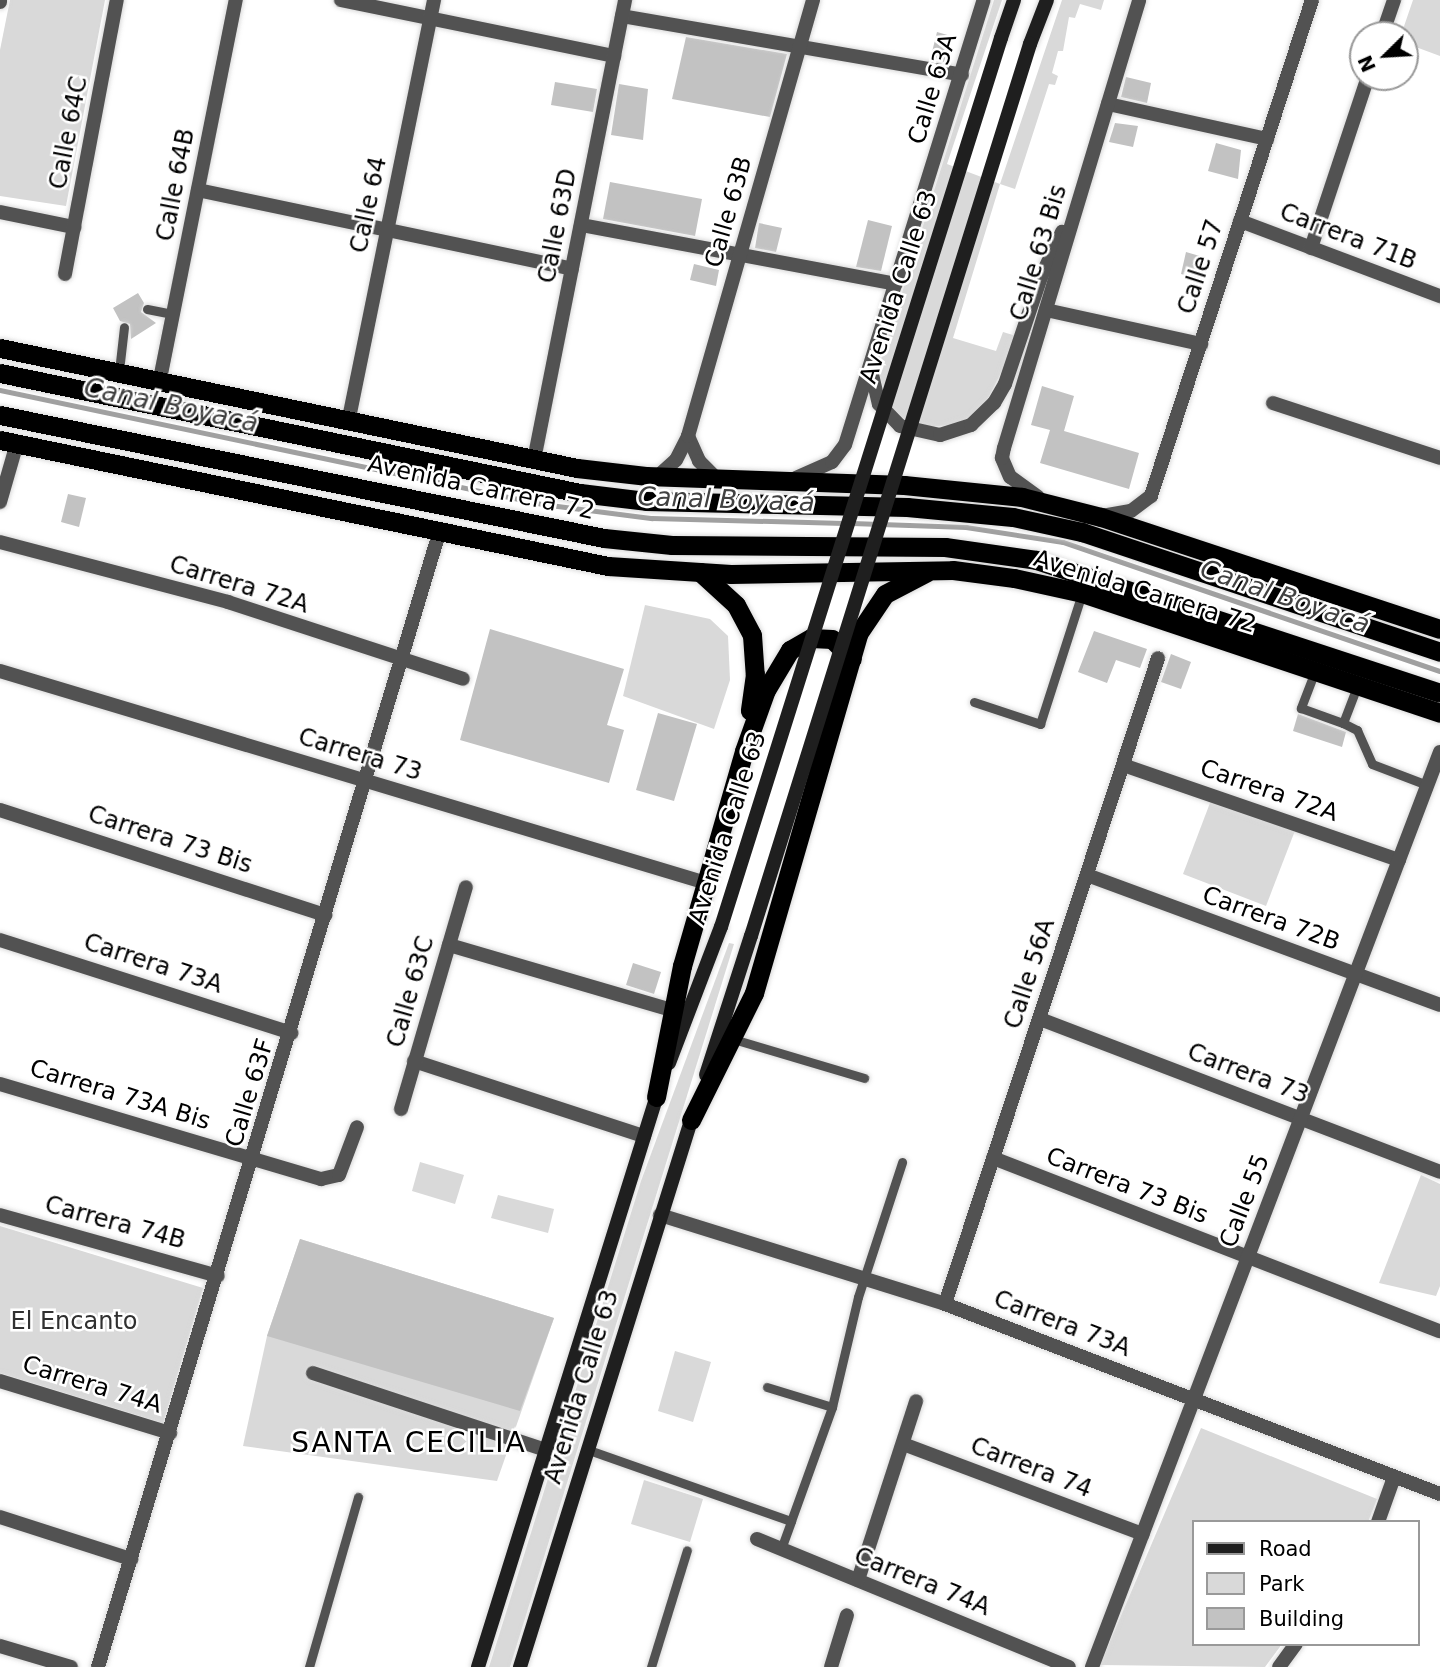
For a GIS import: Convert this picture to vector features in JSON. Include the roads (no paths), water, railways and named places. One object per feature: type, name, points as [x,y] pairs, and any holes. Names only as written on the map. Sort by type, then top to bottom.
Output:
[{"type":"highway","name":"Avenida Carrera 72","points":[[0,348],[349,418],[534,460],[657,477],[925,486],[1045,501],[1440,629]]},
{"type":"highway","name":"Avenida Carrera 72","points":[[0,373],[580,493],[646,500],[958,510],[1082,532],[1440,652]]},
{"type":"highway","name":"Avenida Carrera 72","points":[[0,415],[604,538],[684,545],[945,547],[1012,556],[1076,570],[1268,634],[1440,713]]},
{"type":"highway","name":"Avenida Carrera 72","points":[[8,441],[440,530],[571,560],[700,572],[933,569],[1014,578],[1082,593],[1335,678],[1360,676],[1440,693]]},
{"type":"highway","points":[[114,462],[162,447]]},
{"type":"highway","points":[[271,469],[329,507]]},
{"type":"highway","points":[[925,486],[958,510],[1000,494]]},
{"type":"highway","points":[[691,1120],[725,1037],[761,972],[863,624],[876,604],[904,582],[933,569]]},
{"type":"highway","points":[[700,572],[736,605],[752,635],[755,674],[744,751]]},
{"type":"highway","points":[[1306,585],[1348,622]]},
{"type":"highway","points":[[1268,634],[1280,658]]},
{"type":"highway","points":[[656,1097],[672,1010],[706,883],[744,751],[766,690],[790,650],[821,636],[832,639],[852,659]]},
{"type":"main road","name":"Avenida Calle 63","points":[[478,1667],[656,1097],[720,927],[1014,0]]},
{"type":"main road","points":[[725,1037],[751,936],[1030,44],[1047,0]]},
{"type":"main road","name":"Avenida Calle 63","points":[[520,1667],[691,1120]]},
{"type":"street","name":"Calle 64C","points":[[65,274],[117,0]]},
{"type":"street","name":"Calle 64B","points":[[160,379],[236,0]]},
{"type":"street","points":[[341,0],[614,56]]},
{"type":"street","name":"Calle 64","points":[[349,418],[434,0]]},
{"type":"street","name":"Calle 63D","points":[[534,460],[625,0]]},
{"type":"street","name":"Calle 63B","points":[[657,477],[676,460],[688,436],[813,0]]},
{"type":"street","name":"Calle 63A","points":[[788,480],[824,467],[839,456],[896,284],[984,0]]},
{"type":"street","name":"Calle 63 Bis","points":[[1045,501],[1010,477],[1002,458],[1139,0]]},
{"type":"street","name":"Calle 57","points":[[1101,517],[1130,512],[1151,496],[1312,0]]},
{"type":"street","points":[[1387,21],[1394,0]]},
{"type":"street","points":[[622,16],[962,75]]},
{"type":"street","points":[[1311,248],[1363,91]]},
{"type":"street","points":[[1108,104],[1267,139]]},
{"type":"street","points":[[198,190],[572,269]]},
{"type":"street","points":[[871,361],[879,404],[900,426],[940,435],[971,425],[994,403],[1005,384],[1045,266],[1078,201]]},
{"type":"street","points":[[0,212],[74,227]]},
{"type":"street","name":"Carrera 71B","points":[[1240,221],[1440,296]]},
{"type":"street","points":[[581,225],[896,284]]},
{"type":"street","points":[[1045,310],[1200,344]]},
{"type":"street","points":[[1273,403],[1440,458]]},
{"type":"street","points":[[688,436],[699,461],[718,479]]},
{"type":"street","points":[[0,502],[8,441]]},
{"type":"street","name":"Calle 63F","points":[[98,1667],[292,1033],[440,530]]},
{"type":"street","name":"Carrera 72A","points":[[0,542],[228,602],[463,680]]},
{"type":"street","name":"Calle 56A","points":[[945,1304],[1158,658]]},
{"type":"street","name":"Carrera 73","points":[[0,671],[706,883]]},
{"type":"street","name":"Calle 55","points":[[1092,1667],[1440,752]]},
{"type":"street","name":"Carrera 72A","points":[[1123,765],[1399,860]]},
{"type":"street","name":"Carrera 73 Bis","points":[[0,810],[326,915]]},
{"type":"street","name":"Carrera 72B","points":[[1087,875],[1440,1005]]},
{"type":"street","name":"Calle 63C","points":[[401,1109],[466,887]]},
{"type":"street","name":"Carrera 73A","points":[[0,940],[292,1033]]},
{"type":"street","points":[[449,945],[672,1010]]},
{"type":"street","name":"Carrera 73","points":[[1040,1019],[1440,1172]]},
{"type":"street","points":[[414,1061],[644,1136]]},
{"type":"street","name":"Carrera 73A Bis","points":[[0,1083],[330,1180],[339,1175],[357,1127]]},
{"type":"street","name":"Carrera 73 Bis","points":[[993,1158],[1440,1331]]},
{"type":"street","name":"Carrera 74B","points":[[0,1215],[218,1276]]},
{"type":"street","name":"Carrera 73A","points":[[660,1215],[945,1304],[1440,1494]]},
{"type":"street","points":[[313,1373],[546,1450]]},
{"type":"street","name":"Carrera 74A","points":[[0,1381],[170,1433]]},
{"type":"street","points":[[858,1580],[916,1401]]},
{"type":"street","name":"Carrera 74","points":[[903,1444],[1143,1534]]},
{"type":"street","points":[[1379,1520],[1394,1477]]},
{"type":"street","points":[[0,1517],[131,1559]]},
{"type":"street","name":"Carrera 74A","points":[[757,1539],[1069,1667]]},
{"type":"street","points":[[831,1667],[848,1615]]},
{"type":"street","points":[[0,1646],[71,1667]]},
{"type":"street","points":[[1279,1667],[1295,1646]]},
{"type":"lane","points":[[147,309],[173,314]]},
{"type":"lane","points":[[119,371],[124,327]]},
{"type":"lane","points":[[974,702],[1040,724],[1082,593]]},
{"type":"lane","points":[[1315,671],[1301,708],[1357,730],[1372,764],[1427,785]]},
{"type":"lane","points":[[1343,723],[1360,676]]},
{"type":"lane","points":[[725,1037],[864,1077]]},
{"type":"lane","points":[[781,1549],[832,1407],[864,1279],[902,1162]]},
{"type":"lane","points":[[767,1387],[832,1407]]},
{"type":"lane","points":[[586,1449],[791,1521]]},
{"type":"lane","points":[[309,1667],[358,1497]]},
{"type":"lane","points":[[651,1667],[687,1550]]},
{"type":"waterway","name":"Canal Boyacá","points":[[0,390],[542,504],[652,518],[844,523]]},
{"type":"waterway","name":"Canal Boyacá","points":[[852,523],[966,527],[1063,542],[1440,671]]},
{"type":"district","name":"SANTA CECILIA","points":[[409,1443]]},
{"type":"park label","name":"El Encanto","points":[[74,1322]]}]
